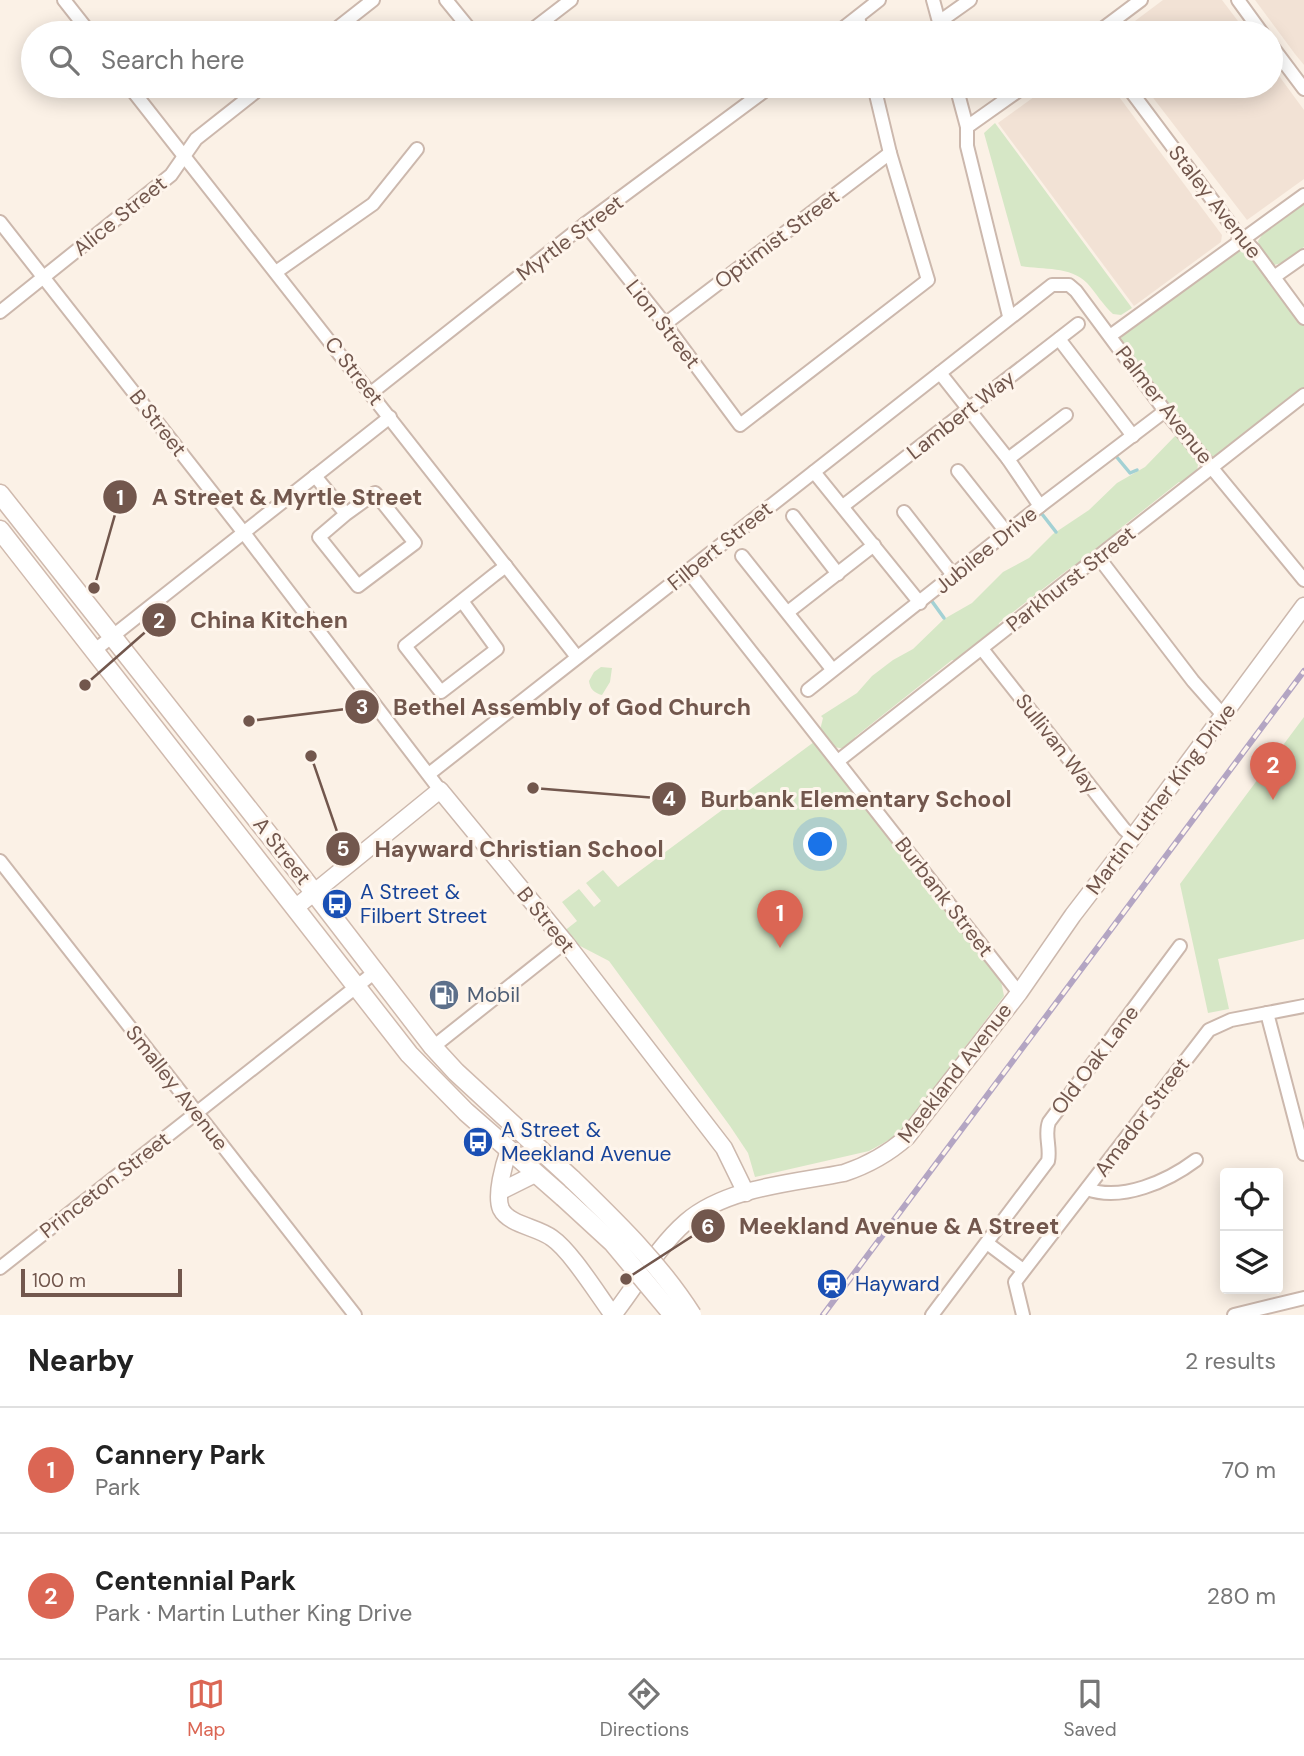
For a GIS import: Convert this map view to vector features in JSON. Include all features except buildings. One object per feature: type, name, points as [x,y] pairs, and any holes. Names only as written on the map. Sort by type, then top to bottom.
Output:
[{"type":"main road","name":"A Street","points":[[0,494],[433,1047],[456,1072],[572,1179],[651,1259],[692,1315]]},
{"type":"main road","name":"A Street","points":[[0,530],[409,1054],[466,1112],[613,1244],[673,1315]]},
{"type":"street","points":[[64,0],[81,21]]},
{"type":"street","points":[[446,0],[463,21]]},
{"type":"street","points":[[544,21],[571,0]]},
{"type":"street","points":[[853,21],[878,0]]},
{"type":"street","points":[[933,0],[939,21]]},
{"type":"street","points":[[948,21],[970,0]]},
{"type":"street","points":[[1113,21],[1141,0]]},
{"type":"street","points":[[1238,0],[1253,21]]},
{"type":"street","points":[[346,21],[371,1]]},
{"type":"street","points":[[858,17],[859,21]]},
{"type":"street","points":[[1283,61],[1304,89]]},
{"type":"street","name":"C Street","points":[[139,98],[577,657]]},
{"type":"street","name":"Alice Street","points":[[0,312],[171,174],[196,139],[249,98]]},
{"type":"street","name":"Myrtle Street","points":[[371,393],[585,224],[755,98]]},
{"type":"street","points":[[877,98],[890,153]]},
{"type":"street","points":[[959,98],[967,127],[967,146],[1009,316]]},
{"type":"street","points":[[967,127],[1008,98]]},
{"type":"street","name":"Staley Avenue","points":[[1136,98],[1304,317]]},
{"type":"street","points":[[276,272],[373,204],[417,149]]},
{"type":"street","name":"Lion Street","points":[[585,224],[740,425],[928,280],[890,153]]},
{"type":"street","name":"Optimist Street","points":[[664,324],[890,153]]},
{"type":"street","points":[[1110,336],[1304,195]]},
{"type":"street","name":"B Street","points":[[0,222],[244,533],[440,790],[565,942],[724,1148],[746,1193]]},
{"type":"street","points":[[1274,277],[1304,256]]},
{"type":"street","name":"Palmer Avenue","points":[[1009,316],[1046,287],[1064,284],[1076,291],[1165,411],[1304,580]]},
{"type":"street","name":"Filbert Street","points":[[429,774],[662,593],[687,570],[1009,316]]},
{"type":"street","name":"Lambert Way","points":[[843,506],[1078,324]]},
{"type":"street","points":[[1059,339],[1133,436]]},
{"type":"street","points":[[940,373],[1008,458],[1040,506]]},
{"type":"street","name":"Parkhurst Street","points":[[838,761],[1304,395]]},
{"type":"street","name":"Jubilee Drive","points":[[808,690],[1040,506],[1165,411]]},
{"type":"street","points":[[1008,458],[1066,415]]},
{"type":"street","points":[[95,650],[390,417]]},
{"type":"street","points":[[958,471],[1007,533]]},
{"type":"street","points":[[814,472],[920,603]]},
{"type":"street","points":[[315,476],[346,514]]},
{"type":"street","points":[[375,493],[415,543],[358,586],[319,537],[346,514],[375,493]]},
{"type":"street","points":[[904,512],[954,575]]},
{"type":"street","points":[[793,516],[838,574]]},
{"type":"street","points":[[788,612],[874,544]]},
{"type":"street","points":[[742,556],[832,669]]},
{"type":"street","points":[[1099,558],[1193,681],[1223,715]]},
{"type":"street","points":[[461,601],[497,649],[441,692],[405,646],[461,601],[506,566]]},
{"type":"street","name":"Burbank Street","points":[[687,570],[1019,993]]},
{"type":"street","name":"Martin Luther King Drive","points":[[1019,993],[1073,915],[1304,606]]},
{"type":"street","name":"Sullivan Way","points":[[982,649],[1133,837]]},
{"type":"street","points":[[295,908],[440,790]]},
{"type":"street","name":"Smalley Avenue","points":[[0,862],[355,1315]]},
{"type":"street","points":[[433,1047],[565,942]]},
{"type":"street","name":"Old Oak Lane","points":[[932,1315],[1048,1161],[1050,1152],[1046,1129],[1049,1122],[1180,946]]},
{"type":"street","name":"Princeton Street","points":[[0,1268],[375,972]]},
{"type":"street","name":"Meekland Avenue","points":[[613,1315],[670,1239],[688,1221],[726,1199],[844,1173],[868,1164],[892,1150],[907,1137],[937,1100],[1019,993]]},
{"type":"street","name":"Amador Street","points":[[1023,1315],[1015,1282],[1209,1030],[1231,1020],[1304,1006]]},
{"type":"street","points":[[1267,1013],[1304,1154]]},
{"type":"street","points":[[509,1150],[502,1170],[499,1198],[503,1212],[514,1220],[545,1233],[560,1245],[613,1315]]},
{"type":"street","points":[[1087,1189],[1104,1193],[1144,1186],[1170,1178],[1196,1160]]},
{"type":"street","points":[[501,1191],[535,1174]]},
{"type":"street","points":[[987,1243],[1023,1270]]},
{"type":"street","points":[[1234,1315],[1304,1298]]},
{"type":"shaded area","points":[[1163,0],[1222,0],[1238,21],[1135,21]]},
{"type":"shaded area","points":[[1255,0],[1304,0],[1304,65],[1283,38],[1283,21],[1271,21]]},
{"type":"shaded area","points":[[1283,81],[1304,110],[1304,179],[1247,220],[1153,98],[1283,98]]},
{"type":"shaded area","points":[[1032,98],[1120,98],[1222,235],[1221,242],[1134,306],[998,123]]},
{"type":"green space","points":[[995,123],[1132,308],[1121,315],[1113,314],[1087,283],[1073,274],[1021,266],[984,133]]},
{"type":"green space","points":[[1304,204],[1304,247],[1282,263],[1274,265],[1263,255],[1258,241],[1262,235]]},
{"type":"green space","points":[[1242,248],[1250,253],[1304,325],[1304,389],[1220,455],[1212,457],[1205,453],[1124,350],[1120,340],[1124,333],[1234,250]]},
{"type":"green space","points":[[1177,434],[1198,464],[1197,471],[1184,483],[1179,482],[1117,531],[1116,537],[1076,569],[1070,568],[999,623],[998,629],[958,661],[952,660],[855,737],[854,742],[845,749],[834,747],[820,730],[823,718],[821,716],[857,693],[872,676],[893,660],[913,649],[944,619],[972,603],[1003,572],[1029,558],[1053,534],[1089,510],[1117,483],[1145,467]]},
{"type":"green space","points":[[601,667],[612,668],[610,682],[602,695],[593,690],[589,681]]},
{"type":"green space","points":[[1304,717],[1304,939],[1218,959],[1229,1009],[1208,1013],[1180,884]]},
{"type":"green space","points":[[814,742],[1001,981],[1004,996],[898,1135],[869,1151],[755,1177],[748,1153],[730,1126],[609,961],[559,935],[577,921],[562,902],[579,889],[594,907],[601,901],[586,883],[603,870],[618,887]]},
{"type":"waterway","points":[[1115,455],[1130,473],[1137,470]]},
{"type":"waterway","points":[[1042,514],[1056,532]]},
{"type":"waterway","points":[[931,600],[944,618]]},
{"type":"railway","points":[[823,1315],[1304,671]]},
{"type":"place","name":"A Street & Myrtle Street","points":[[94,588]]},
{"type":"place","name":"China Kitchen","points":[[85,685]]},
{"type":"place","name":"Bethel Assembly of God Church","points":[[249,721]]},
{"type":"place","name":"Hayward Christian School","points":[[311,756]]},
{"type":"place","name":"Burbank Elementary School","points":[[533,788]]},
{"type":"place","name":"Centennial Park","points":[[1273,800]]},
{"type":"place","name":"A Street & Filbert Street","points":[[337,904]]},
{"type":"place","name":"Cannery Park","points":[[780,948]]},
{"type":"place","name":"Mobil","points":[[444,995]]},
{"type":"place","name":"A Street & Meekland Avenue","points":[[478,1142]]},
{"type":"place","name":"Meekland Avenue & A Street","points":[[626,1279]]},
{"type":"place","name":"Hayward","points":[[832,1284]]}]
